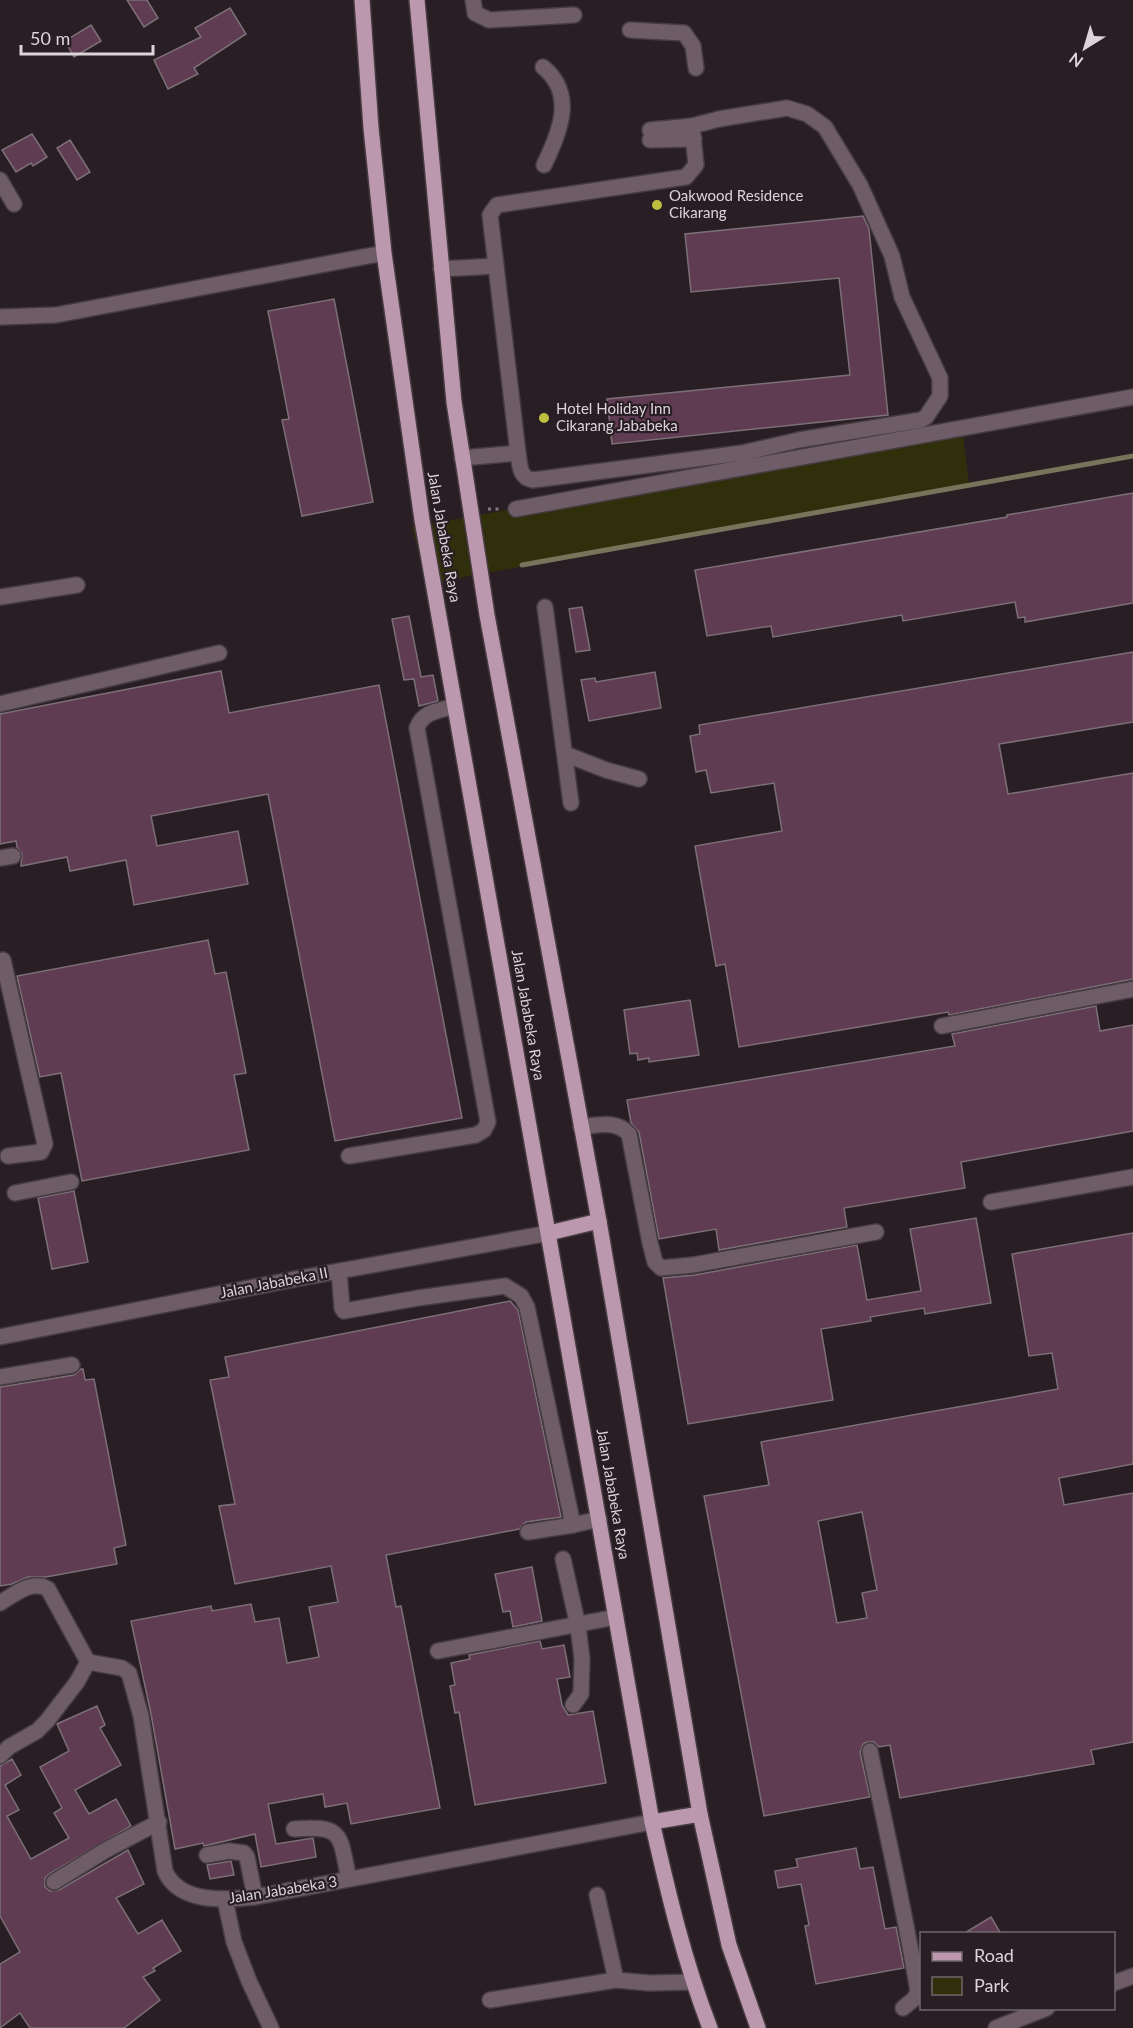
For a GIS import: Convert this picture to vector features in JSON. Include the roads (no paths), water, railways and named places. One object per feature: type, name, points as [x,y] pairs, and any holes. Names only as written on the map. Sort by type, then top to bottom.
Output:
[{"type":"main road","name":"Jalan Jababeka Raya","points":[[363,0],[371,128],[384,254],[422,519],[652,1822],[692,1982],[710,2028]]},
{"type":"main road","name":"Jalan Jababeka Raya","points":[[417,0],[441,269],[462,458],[487,615],[599,1221],[700,1814],[729,1945],[758,2028]]},
{"type":"main road","points":[[549,1233],[599,1221]]},
{"type":"main road","points":[[652,1822],[700,1814]]},
{"type":"street","points":[[473,0],[475,13],[489,20],[574,15]]},
{"type":"street","points":[[630,30],[684,33],[693,45],[696,68]]},
{"type":"street","points":[[543,66],[560,87],[563,119],[544,165]]},
{"type":"street","points":[[650,135],[693,132],[719,119],[787,108],[807,114],[825,127],[860,185],[892,256],[902,297],[940,378],[940,396],[926,417],[921,420],[799,440],[742,453],[533,480],[526,479],[522,474],[518,453],[489,215],[497,205],[686,177],[696,165],[693,132]]},
{"type":"street","points":[[0,180],[14,204]]},
{"type":"street","points":[[0,317],[56,315],[384,254]]},
{"type":"street","points":[[441,269],[496,266]]},
{"type":"street","points":[[516,509],[1133,398]]},
{"type":"street","points":[[462,458],[518,453]]},
{"type":"street","points":[[0,597],[77,585]]},
{"type":"street","points":[[545,607],[571,803]]},
{"type":"street","points":[[0,704],[219,653]]},
{"type":"street","points":[[350,1156],[476,1135],[484,1130],[488,1122],[417,728],[422,718],[429,713],[455,706]]},
{"type":"street","points":[[564,754],[606,770],[639,779]]},
{"type":"street","points":[[3,960],[45,1144],[41,1152],[8,1156]]},
{"type":"street","points":[[942,1026],[1133,989]]},
{"type":"street","points":[[581,1127],[613,1124],[624,1128],[629,1134],[650,1243],[655,1262],[661,1268],[693,1265],[876,1232]]},
{"type":"street","points":[[991,1202],[1133,1177]]},
{"type":"street","points":[[15,1193],[71,1182]]},
{"type":"street","name":"Jalan Jababeka II","points":[[0,1337],[549,1233]]},
{"type":"street","points":[[339,1271],[344,1311],[418,1298],[505,1287],[520,1296],[527,1307],[573,1526]]},
{"type":"street","points":[[0,1377],[72,1365]]},
{"type":"street","points":[[528,1532],[599,1520]]},
{"type":"street","points":[[563,1559],[578,1626],[582,1659],[581,1694],[573,1705]]},
{"type":"street","points":[[0,1603],[33,1585],[42,1585],[48,1589],[88,1662],[77,1682],[42,1726],[0,1755]]},
{"type":"street","points":[[438,1651],[616,1617]]},
{"type":"street","name":"Jalan Jababeka 3","points":[[88,1662],[122,1668],[129,1673],[141,1716],[159,1822],[161,1851],[169,1879],[174,1886],[187,1893],[225,1900],[255,1897],[652,1822]]},
{"type":"street","points":[[870,1751],[894,1874],[908,1930],[918,1992],[914,2000],[903,2008]]},
{"type":"street","points":[[54,1882],[106,1850],[159,1822]]},
{"type":"street","points":[[294,1829],[318,1827],[336,1833],[340,1839],[349,1879]]},
{"type":"street","points":[[207,1855],[229,1851],[244,1852],[248,1857],[255,1897]]},
{"type":"street","points":[[597,1895],[616,1980]]},
{"type":"street","points":[[225,1900],[234,1942],[271,2028]]},
{"type":"street","points":[[1115,1982],[1133,1976]]},
{"type":"street","points":[[490,2000],[616,1980],[648,1983],[692,1982]]},
{"type":"street","points":[[996,2028],[1042,2010]]},
{"type":"waterway","points":[[522,565],[1133,456]]},
{"type":"place","name":"Oakwood Residence Cikarang","points":[[657,205]]},
{"type":"place","name":"Hotel Holiday Inn Cikarang Jababeka","points":[[544,418]]}]
